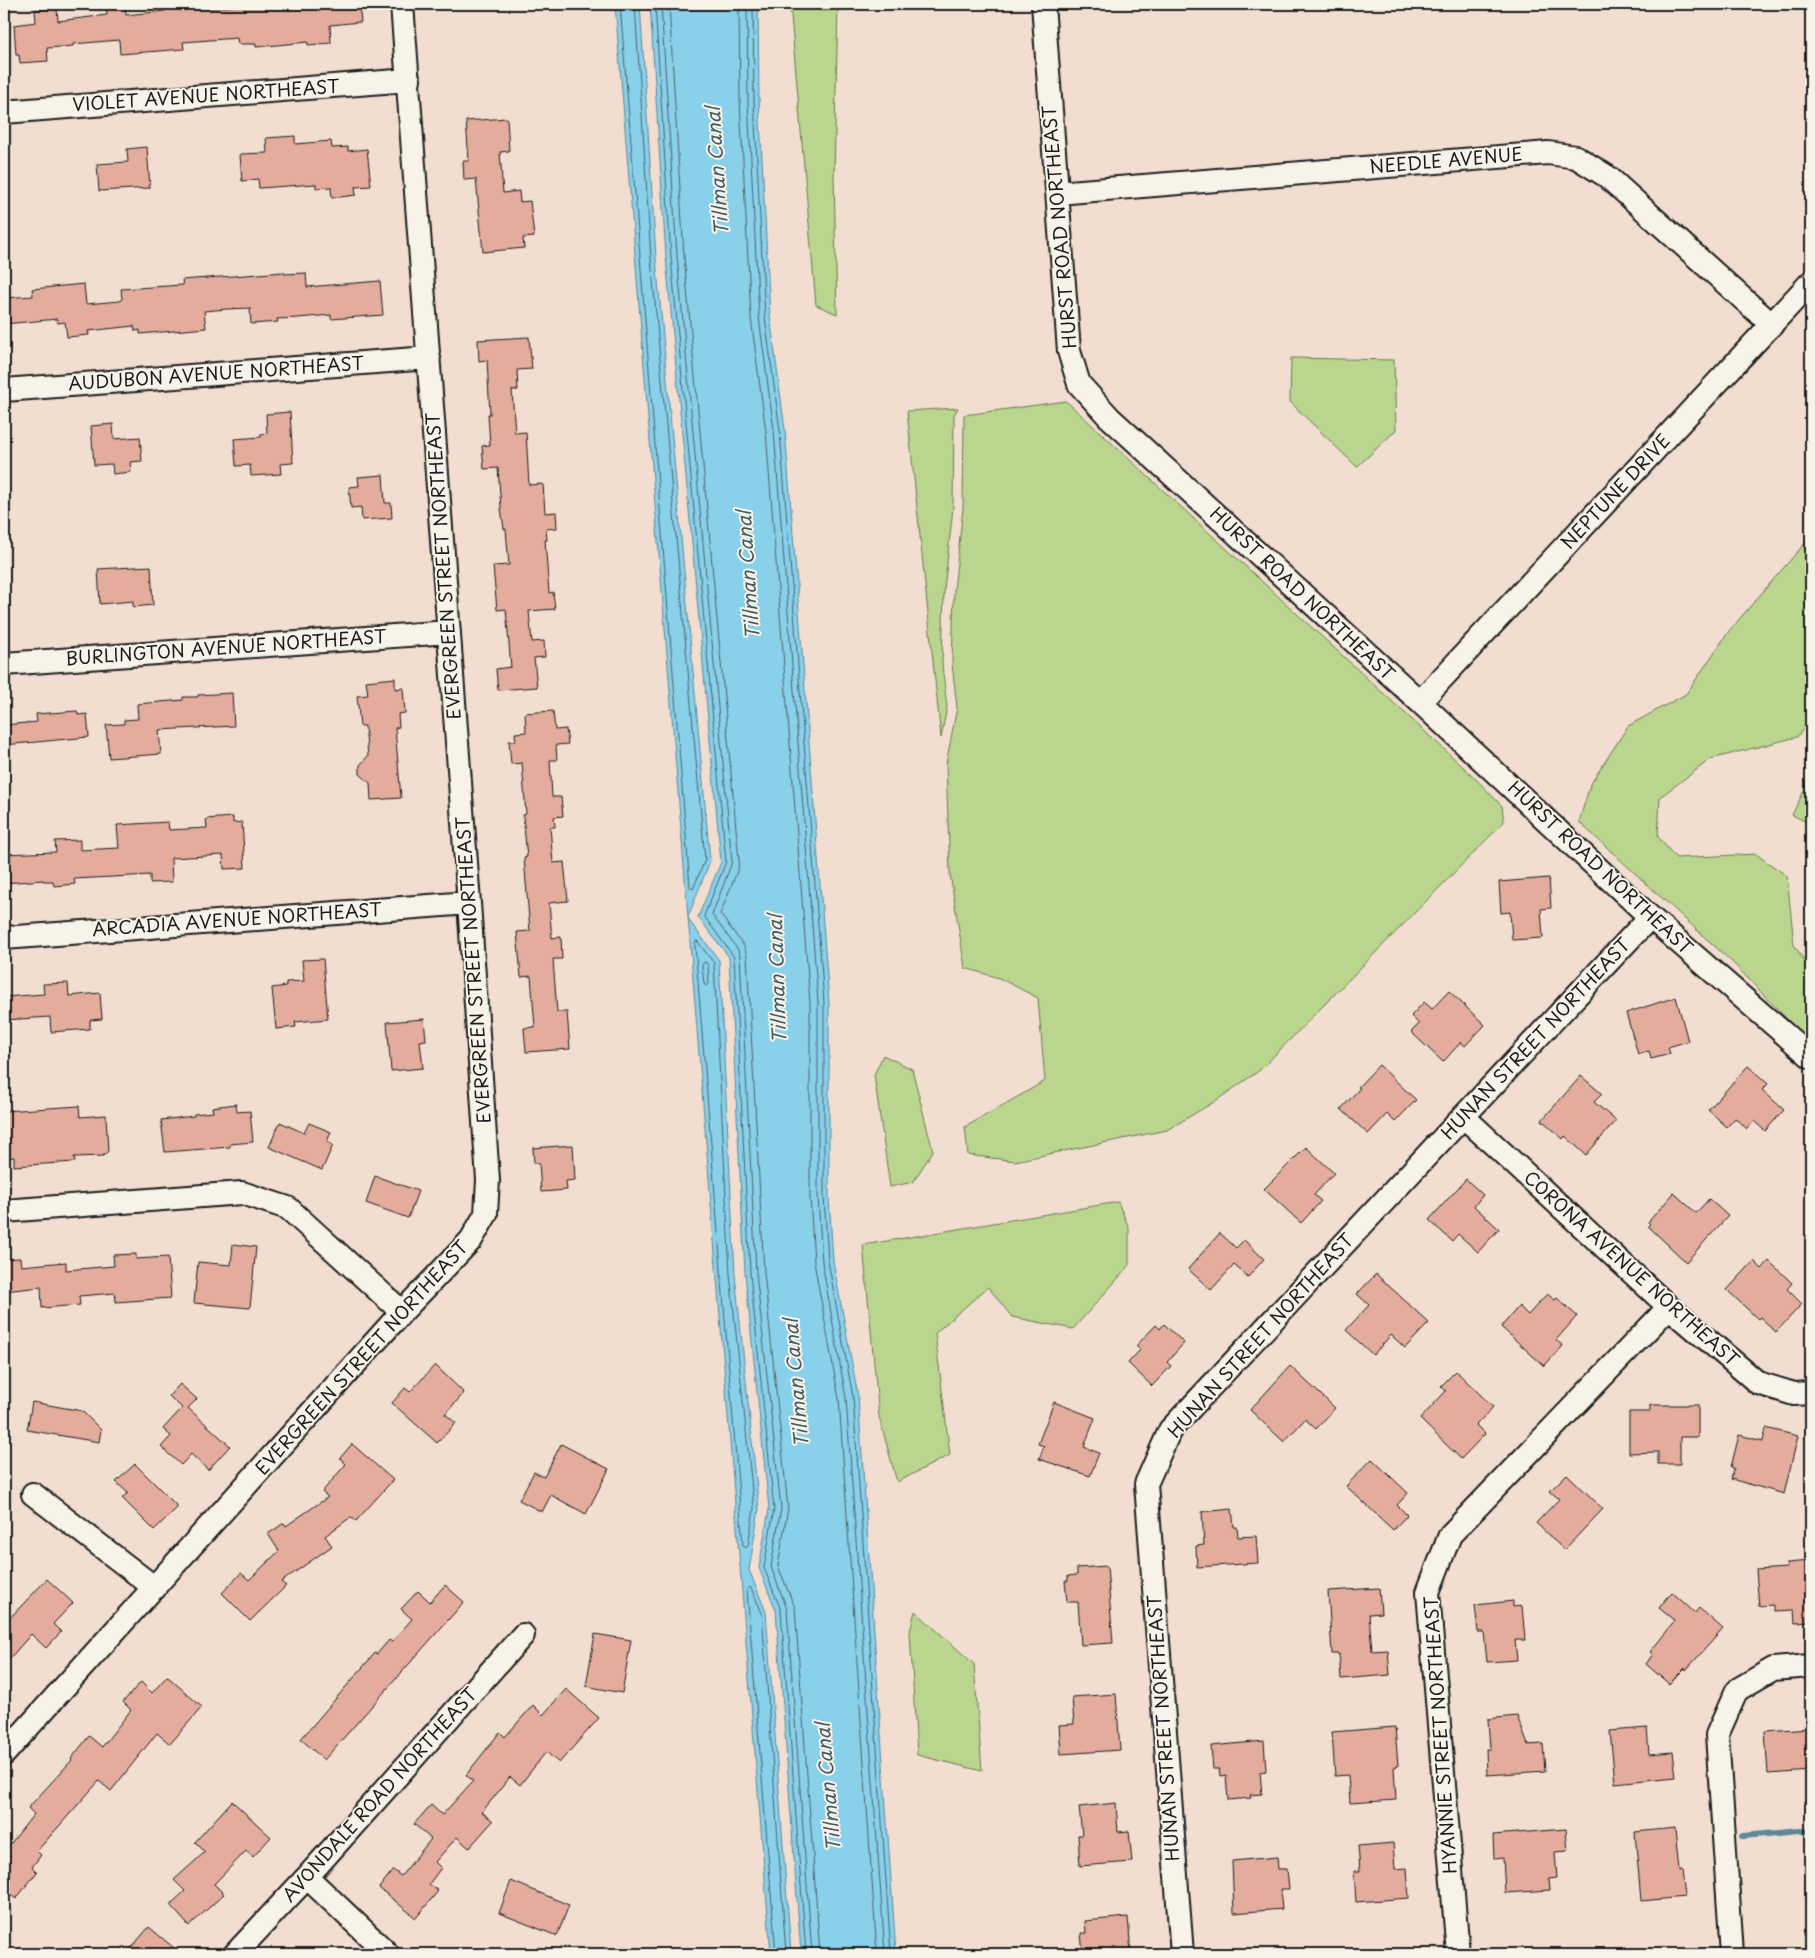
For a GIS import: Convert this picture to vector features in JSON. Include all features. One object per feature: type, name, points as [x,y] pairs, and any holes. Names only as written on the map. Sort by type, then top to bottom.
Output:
[{"type":"street","name":"EVERGREEN STREET NORTHEAST","points":[[4,1754],[402,1312],[471,1240],[486,1214],[488,1180],[470,903],[402,4]]},
{"type":"street","name":"HURST ROAD NORTHEAST","points":[[1043,4],[1068,351],[1079,384],[1109,417],[1420,702],[1650,917],[1811,1057]]},
{"type":"street","name":"VIOLET AVENUE NORTHEAST","points":[[4,112],[408,80]]},
{"type":"street","name":"NEEDLE AVENUE","points":[[1057,193],[1548,153],[1576,157],[1608,177],[1772,325]]},
{"type":"street","name":"NEPTUNE DRIVE","points":[[1420,702],[1811,282]]},
{"type":"street","name":"AUDUBON AVENUE NORTHEAST","points":[[4,390],[429,358]]},
{"type":"street","name":"BURLINGTON AVENUE NORTHEAST","points":[[4,664],[449,632]]},
{"type":"street","name":"ARCADIA AVENUE NORTHEAST","points":[[4,938],[470,903]]},
{"type":"street","name":"HUNAN STREET NORTHEAST","points":[[1182,1954],[1146,1484],[1170,1430],[1650,917]]},
{"type":"street","name":"CORONA AVENUE NORTHEAST","points":[[1464,1117],[1670,1308],[1758,1383],[1794,1394],[1811,1393]]},
{"type":"street","points":[[4,1211],[242,1193],[288,1208],[402,1312]]},
{"type":"street","name":"HYANNIE STREET NORTHEAST","points":[[1458,1954],[1428,1592],[1450,1535],[1670,1308]]},
{"type":"street","points":[[33,1494],[155,1588]]},
{"type":"street","name":"AVONDALE ROAD NORTHEAST","points":[[235,1954],[307,1877],[523,1635]]},
{"type":"street","points":[[1732,1954],[1717,1735],[1737,1690],[1773,1669],[1811,1666]]},
{"type":"street","points":[[307,1877],[388,1954]]},
{"type":"green space","points":[[790,4],[838,4],[834,176],[837,314],[816,305]]},
{"type":"green space","points":[[1291,358],[1394,360],[1396,430],[1357,467],[1290,402]]},
{"type":"green space","points":[[1066,401],[1472,775],[1502,806],[1504,822],[1260,1070],[1214,1102],[1167,1130],[1015,1161],[968,1155],[965,1127],[1045,1081],[1038,998],[999,978],[965,968],[950,874],[946,764],[957,707],[952,664],[954,590],[963,508],[964,415]]},
{"type":"green space","points":[[958,408],[954,415],[953,508],[944,590],[942,664],[947,707],[941,738],[907,411]]},
{"type":"green space","points":[[1811,536],[1811,591],[1805,599],[1811,630],[1811,720],[1797,737],[1711,759],[1660,797],[1658,837],[1676,858],[1756,854],[1787,876],[1794,945],[1811,971],[1811,1044],[1733,963],[1579,822],[1590,785],[1628,726],[1686,694],[1729,631]]},
{"type":"green space","points":[[1811,776],[1811,824],[1792,815]]},
{"type":"green space","points":[[883,1055],[912,1069],[933,1151],[913,1182],[890,1187],[874,1075]]},
{"type":"green space","points":[[1118,1202],[1129,1228],[1129,1266],[1073,1329],[1012,1317],[988,1287],[935,1333],[950,1455],[897,1482],[879,1417],[863,1245]]},
{"type":"green space","points":[[915,1611],[974,1664],[982,1771],[917,1755],[910,1632]]},
{"type":"water","points":[[615,4],[640,4],[656,258],[710,861],[688,917]]},
{"type":"water","name":"Tillman Canal","points":[[650,4],[758,4],[759,100],[770,316],[785,430],[829,1002],[829,1197],[833,1261],[858,1396],[896,1954],[801,1954],[776,1610],[759,1568],[769,1509],[745,1273],[729,957],[698,917],[721,862],[666,257]]},
{"type":"water","points":[[688,917],[719,960],[735,1274],[759,1509],[749,1570],[766,1612],[791,1954],[771,1954]]},
{"type":"building","points":[[125,4],[126,15],[165,11],[165,4],[183,4],[183,10],[234,6],[234,4],[359,4],[361,22],[330,25],[331,43],[308,45],[308,42],[256,47],[256,44],[238,44],[237,38],[183,42],[184,49],[120,54],[119,40],[47,48],[48,61],[20,63],[19,55],[16,55],[14,25],[36,22],[35,10],[57,8],[58,21],[107,15],[106,5]]},
{"type":"building","points":[[507,118],[509,151],[500,152],[503,193],[519,191],[520,202],[530,201],[534,237],[523,238],[524,248],[483,252],[476,179],[464,180],[463,161],[469,161],[466,121]]},
{"type":"building","points":[[295,136],[295,144],[331,141],[332,148],[348,147],[348,151],[367,149],[371,186],[355,187],[356,195],[332,198],[331,187],[316,188],[316,184],[259,188],[258,179],[242,181],[240,154],[267,153],[266,138]]},
{"type":"building","points":[[147,147],[150,188],[99,191],[97,164],[128,162],[127,149]]},
{"type":"building","points":[[284,272],[284,274],[306,273],[307,287],[380,281],[383,315],[331,319],[331,315],[277,319],[278,322],[251,324],[250,308],[227,309],[204,311],[206,328],[140,334],[140,330],[135,331],[134,326],[88,331],[89,335],[67,337],[65,322],[58,323],[57,319],[4,324],[4,298],[33,296],[32,289],[84,284],[86,304],[120,301],[122,299],[121,289],[183,285],[182,280]]},
{"type":"building","points":[[529,337],[532,369],[517,370],[518,390],[512,390],[515,433],[526,432],[529,485],[543,484],[545,513],[556,512],[557,528],[546,529],[547,540],[545,540],[549,593],[553,592],[555,609],[529,611],[532,642],[544,641],[545,657],[534,658],[537,687],[498,690],[496,669],[511,667],[506,609],[497,610],[493,566],[509,565],[506,529],[504,529],[501,508],[498,468],[484,469],[482,446],[490,445],[488,414],[490,414],[487,360],[479,361],[478,340]]},
{"type":"building","points":[[290,412],[293,463],[280,464],[281,474],[251,476],[250,465],[236,466],[234,439],[261,437],[261,434],[267,433],[266,414]]},
{"type":"building","points":[[113,424],[114,439],[140,437],[142,461],[130,462],[131,472],[113,474],[112,464],[94,465],[91,426]]},
{"type":"building","points":[[383,475],[385,503],[391,503],[392,518],[362,520],[361,507],[351,508],[349,487],[359,486],[358,477]]},
{"type":"building","points":[[151,566],[153,605],[133,607],[133,601],[100,604],[98,569]]},
{"type":"building","points":[[395,678],[395,689],[403,688],[405,713],[398,714],[399,727],[395,728],[401,798],[371,800],[370,783],[360,774],[360,765],[368,756],[365,726],[360,726],[357,696],[368,695],[366,681]]},
{"type":"building","points":[[232,693],[234,726],[159,730],[161,754],[109,758],[106,725],[124,724],[124,720],[138,719],[137,704],[183,700],[183,697],[198,697],[198,695]]},
{"type":"building","points":[[77,711],[78,715],[87,714],[89,737],[4,745],[4,725],[37,722],[36,714]]},
{"type":"building","points":[[553,711],[555,730],[566,729],[568,744],[556,745],[557,760],[550,760],[552,797],[561,797],[563,816],[554,817],[555,827],[550,827],[553,863],[564,862],[568,901],[549,903],[552,938],[561,937],[562,959],[553,959],[557,1012],[567,1012],[570,1049],[526,1052],[524,1028],[535,1027],[531,976],[521,977],[517,932],[530,931],[524,858],[527,857],[523,815],[526,814],[522,763],[511,764],[509,741],[516,741],[515,733],[526,732],[525,713]]},
{"type":"building","points":[[233,817],[233,823],[242,822],[245,868],[224,869],[223,855],[171,858],[172,882],[150,883],[150,875],[74,879],[75,884],[54,886],[53,881],[43,880],[4,883],[4,854],[56,852],[55,841],[80,840],[80,850],[119,848],[117,825],[168,822],[169,830],[207,828],[206,819]]},
{"type":"building","points":[[1549,878],[1551,908],[1541,909],[1543,938],[1512,940],[1510,912],[1501,913],[1499,882]]},
{"type":"building","points":[[323,959],[328,1019],[295,1022],[296,1027],[276,1029],[272,988],[286,986],[286,982],[304,981],[302,960]]},
{"type":"building","points":[[68,983],[69,996],[100,993],[102,1019],[90,1020],[90,1029],[51,1032],[50,1017],[4,1020],[4,997],[44,994],[43,984]]},
{"type":"building","points":[[1449,991],[1485,1025],[1465,1046],[1461,1042],[1443,1062],[1411,1032],[1419,1024],[1411,1016],[1424,1002],[1432,1009]]},
{"type":"building","points":[[1676,997],[1688,1041],[1668,1047],[1670,1054],[1651,1059],[1649,1051],[1638,1054],[1626,1013]]},
{"type":"building","points":[[424,1019],[426,1040],[420,1041],[423,1068],[391,1071],[387,1022]]},
{"type":"building","points":[[1379,1065],[1416,1100],[1395,1122],[1387,1114],[1368,1134],[1341,1109],[1360,1088],[1358,1087]]},
{"type":"building","points":[[1748,1066],[1768,1084],[1762,1090],[1784,1110],[1765,1131],[1754,1121],[1747,1129],[1735,1118],[1727,1127],[1708,1110]]},
{"type":"building","points":[[1581,1076],[1602,1094],[1594,1102],[1616,1121],[1586,1155],[1565,1136],[1563,1139],[1542,1120]]},
{"type":"building","points":[[236,1104],[237,1112],[250,1111],[253,1142],[230,1144],[230,1147],[165,1152],[161,1120],[213,1112],[212,1107]]},
{"type":"building","points":[[79,1106],[80,1117],[106,1115],[108,1151],[103,1156],[74,1157],[75,1162],[14,1166],[14,1157],[4,1158],[4,1111]]},
{"type":"building","points":[[280,1122],[304,1133],[309,1123],[331,1132],[327,1142],[333,1145],[322,1170],[269,1147]]},
{"type":"building","points":[[573,1145],[575,1180],[566,1181],[567,1190],[541,1192],[539,1163],[534,1163],[533,1148]]},
{"type":"building","points":[[1306,1147],[1334,1173],[1314,1195],[1321,1201],[1301,1223],[1264,1189]]},
{"type":"building","points":[[375,1176],[418,1191],[408,1218],[366,1203]]},
{"type":"building","points":[[1466,1179],[1483,1195],[1474,1206],[1499,1229],[1478,1252],[1458,1234],[1452,1241],[1429,1220]]},
{"type":"building","points":[[1674,1193],[1696,1213],[1709,1199],[1728,1216],[1686,1262],[1648,1226],[1650,1224],[1648,1222]]},
{"type":"building","points":[[1220,1233],[1236,1248],[1244,1240],[1264,1259],[1248,1277],[1234,1265],[1211,1290],[1188,1269]]},
{"type":"building","points":[[233,1244],[256,1247],[250,1308],[194,1303],[198,1262],[231,1265]]},
{"type":"building","points":[[136,1254],[136,1259],[168,1257],[171,1298],[116,1302],[115,1293],[79,1296],[80,1305],[42,1308],[41,1287],[4,1291],[4,1259],[20,1258],[21,1266],[66,1262],[66,1270],[114,1266],[113,1255]]},
{"type":"building","points":[[1754,1261],[1762,1269],[1769,1261],[1792,1283],[1787,1289],[1802,1304],[1776,1332],[1760,1317],[1758,1319],[1727,1290]]},
{"type":"building","points":[[1376,1274],[1429,1323],[1405,1348],[1391,1335],[1373,1355],[1346,1330],[1369,1305],[1357,1294]]},
{"type":"building","points":[[1547,1294],[1555,1300],[1557,1298],[1577,1316],[1556,1340],[1563,1346],[1544,1366],[1501,1327],[1519,1306],[1528,1315]]},
{"type":"building","points":[[1164,1324],[1184,1343],[1167,1362],[1171,1366],[1152,1386],[1128,1363],[1140,1350],[1136,1346],[1156,1325],[1160,1329]]},
{"type":"building","points":[[435,1365],[464,1393],[445,1414],[456,1423],[437,1443],[392,1403],[405,1388],[410,1392]]},
{"type":"building","points":[[1290,1366],[1335,1408],[1316,1429],[1305,1419],[1284,1442],[1250,1410]]},
{"type":"building","points":[[1456,1371],[1493,1407],[1476,1425],[1485,1434],[1461,1459],[1420,1419],[1446,1391],[1441,1386]]},
{"type":"building","points":[[180,1384],[197,1399],[188,1408],[230,1446],[208,1470],[191,1454],[181,1465],[161,1447],[171,1436],[163,1429],[182,1408],[169,1396]]},
{"type":"building","points":[[32,1402],[82,1411],[101,1430],[99,1442],[27,1430]]},
{"type":"building","points":[[1054,1402],[1095,1418],[1084,1447],[1099,1453],[1090,1476],[1039,1459],[1044,1446],[1038,1444]]},
{"type":"building","points":[[1650,1405],[1698,1405],[1698,1437],[1680,1437],[1680,1464],[1658,1464],[1658,1452],[1629,1453],[1629,1412],[1650,1412]]},
{"type":"building","points":[[1766,1428],[1798,1436],[1784,1494],[1731,1479],[1734,1468],[1731,1467],[1739,1435],[1763,1441]]},
{"type":"building","points":[[352,1444],[393,1480],[356,1521],[351,1517],[325,1536],[332,1546],[281,1582],[286,1586],[250,1621],[222,1593],[241,1573],[249,1580],[279,1551],[268,1534],[284,1523],[286,1526],[328,1497],[322,1492],[346,1464],[340,1458]]},
{"type":"building","points":[[561,1444],[609,1469],[586,1514],[551,1495],[542,1512],[519,1500],[534,1472],[544,1477]]},
{"type":"building","points":[[1372,1459],[1408,1493],[1397,1505],[1407,1515],[1393,1530],[1346,1486]]},
{"type":"building","points":[[135,1464],[178,1507],[154,1530],[122,1498],[128,1493],[116,1482]]},
{"type":"building","points":[[1567,1474],[1603,1509],[1564,1550],[1536,1523],[1559,1499],[1550,1491]]},
{"type":"building","points":[[1232,1509],[1234,1527],[1237,1527],[1238,1537],[1256,1536],[1258,1563],[1197,1567],[1196,1546],[1204,1545],[1202,1512]]},
{"type":"building","points":[[1811,1561],[1811,1622],[1795,1623],[1794,1610],[1773,1611],[1773,1605],[1759,1606],[1756,1570],[1787,1568],[1787,1563]]},
{"type":"building","points":[[1107,1566],[1113,1643],[1081,1645],[1078,1602],[1067,1602],[1065,1581],[1068,1581],[1068,1576],[1077,1575],[1077,1568]]},
{"type":"building","points":[[47,1579],[73,1603],[53,1624],[61,1632],[46,1648],[31,1634],[4,1665],[4,1624]]},
{"type":"building","points":[[445,1585],[464,1602],[324,1760],[301,1739],[375,1653],[377,1654],[389,1640],[392,1642],[412,1619],[401,1609],[418,1591],[430,1602]]},
{"type":"building","points":[[1379,1588],[1381,1613],[1369,1614],[1372,1651],[1388,1650],[1390,1675],[1341,1679],[1339,1654],[1332,1654],[1328,1591]]},
{"type":"building","points":[[1672,1592],[1695,1613],[1699,1608],[1723,1629],[1686,1670],[1685,1668],[1669,1684],[1646,1664],[1653,1654],[1650,1652],[1675,1621],[1659,1608]]},
{"type":"building","points":[[1513,1601],[1513,1607],[1522,1606],[1525,1640],[1515,1640],[1517,1660],[1487,1662],[1484,1632],[1478,1632],[1475,1605]]},
{"type":"building","points":[[595,1634],[631,1640],[622,1693],[586,1686]]},
{"type":"building","points":[[167,1676],[202,1707],[170,1744],[157,1733],[111,1791],[99,1781],[37,1851],[41,1855],[32,1867],[37,1872],[16,1899],[4,1889],[4,1852],[34,1814],[28,1808],[72,1760],[89,1736],[102,1747],[131,1710],[123,1702],[141,1682],[152,1693]]},
{"type":"building","points":[[566,1689],[599,1718],[559,1763],[546,1752],[520,1785],[510,1777],[482,1812],[493,1821],[469,1848],[457,1837],[435,1862],[441,1868],[429,1884],[438,1891],[416,1918],[379,1888],[393,1870],[401,1876],[431,1839],[414,1824],[431,1805],[442,1815],[473,1781],[466,1775],[500,1732],[505,1737],[533,1705],[543,1715]]},
{"type":"building","points":[[1116,1694],[1120,1750],[1061,1754],[1059,1725],[1074,1724],[1072,1697]]},
{"type":"building","points":[[1517,1716],[1528,1745],[1543,1744],[1545,1771],[1487,1775],[1486,1749],[1490,1749],[1488,1719]]},
{"type":"building","points":[[1395,1727],[1398,1766],[1394,1767],[1396,1800],[1350,1803],[1348,1775],[1335,1776],[1332,1732]]},
{"type":"building","points":[[1647,1728],[1649,1754],[1673,1752],[1676,1777],[1615,1783],[1610,1731]]},
{"type":"building","points":[[1811,1728],[1811,1771],[1768,1774],[1765,1731]]},
{"type":"building","points":[[1264,1741],[1266,1771],[1260,1772],[1262,1794],[1250,1795],[1251,1798],[1228,1800],[1226,1775],[1220,1776],[1219,1769],[1213,1769],[1211,1746]]},
{"type":"building","points":[[232,1801],[271,1837],[253,1857],[246,1851],[214,1884],[224,1894],[189,1926],[170,1905],[185,1891],[174,1880],[205,1852],[195,1842]]},
{"type":"building","points":[[1116,1803],[1118,1832],[1129,1831],[1132,1862],[1080,1866],[1078,1835],[1082,1835],[1079,1807]]},
{"type":"building","points":[[1675,1828],[1679,1871],[1682,1870],[1685,1897],[1641,1901],[1635,1832]]},
{"type":"building","points":[[1566,1829],[1568,1851],[1555,1852],[1557,1878],[1549,1879],[1550,1890],[1505,1893],[1503,1858],[1494,1859],[1493,1835]]},
{"type":"building","points":[[1393,1843],[1395,1869],[1407,1868],[1409,1898],[1356,1902],[1354,1871],[1360,1871],[1358,1846]]},
{"type":"building","points":[[1277,1857],[1278,1869],[1287,1869],[1289,1889],[1280,1889],[1282,1909],[1234,1913],[1232,1861]]},
{"type":"building","points":[[511,1881],[569,1905],[557,1936],[499,1913]]},
{"type":"building","points":[[1128,1917],[1131,1954],[1083,1954],[1081,1933],[1086,1933],[1085,1921]]},
{"type":"building","points":[[149,1927],[181,1954],[126,1954]]},
{"type":"waterway","points":[[1743,1836],[1811,1830]]}]
